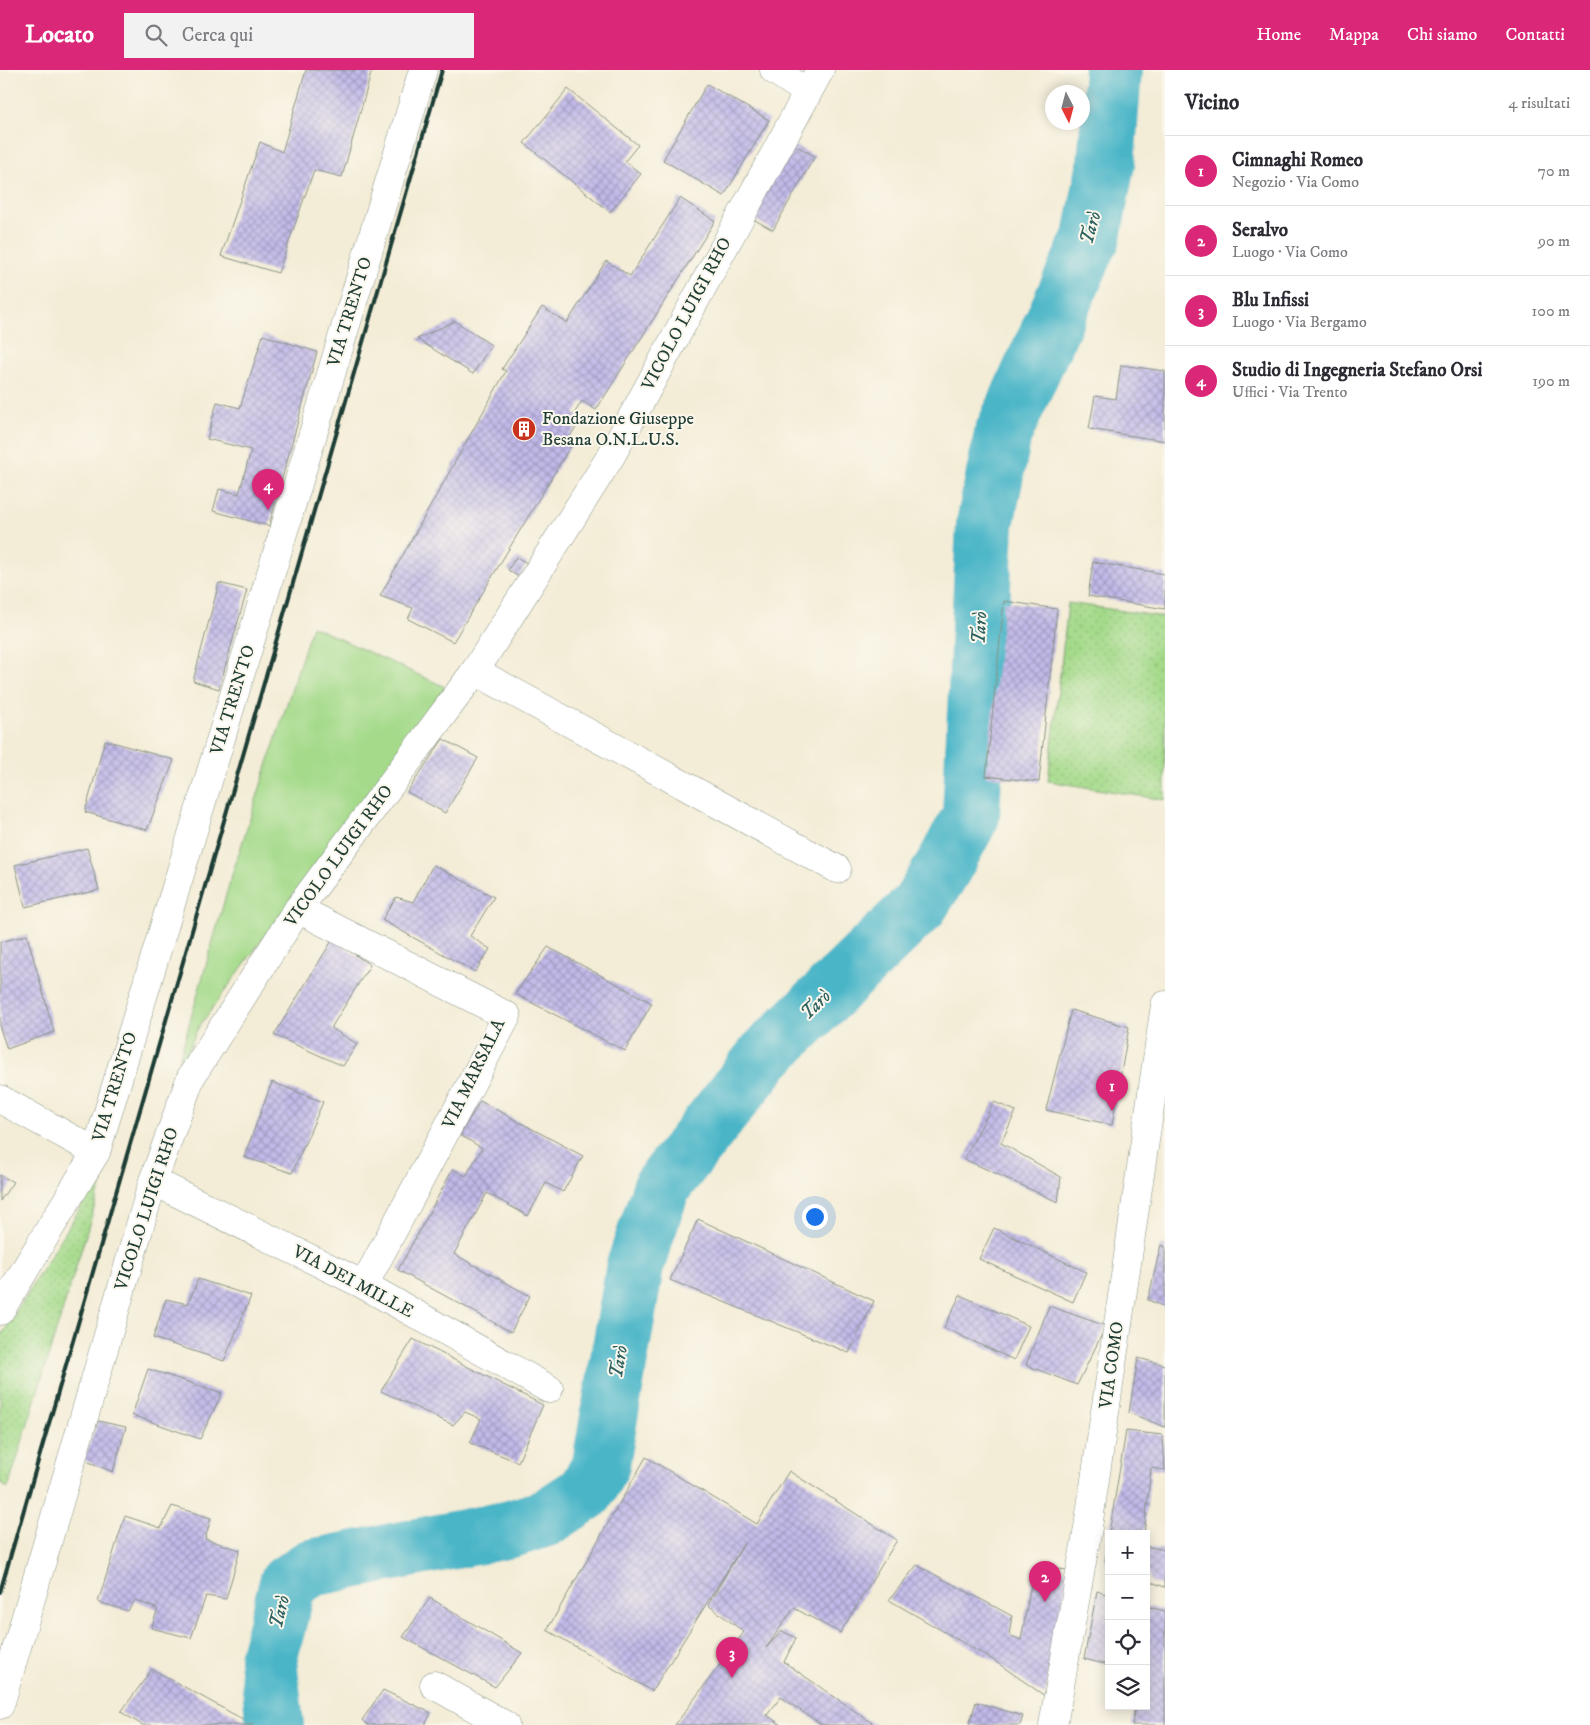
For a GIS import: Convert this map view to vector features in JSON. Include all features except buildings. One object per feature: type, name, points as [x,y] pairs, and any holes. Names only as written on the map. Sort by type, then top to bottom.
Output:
[{"type":"street","name":"VIA TRENTO","points":[[0,1310],[96,1152],[423,70]]},
{"type":"street","points":[[774,70],[813,81]]},
{"type":"street","name":"VICOLO LUIGI RHO","points":[[0,1705],[153,1181],[191,1076],[298,909],[475,671],[611,456],[813,81]]},
{"type":"street","points":[[475,671],[837,869]]},
{"type":"street","name":"VIA MARSALA","points":[[298,909],[507,1016],[364,1285]]},
{"type":"street","name":"VIA COMO","points":[[1052,1725],[1087,1534],[1165,1005]]},
{"type":"street","points":[[0,1099],[96,1152]]},
{"type":"street","name":"VIA DEI MILLE","points":[[153,1181],[364,1285],[549,1389]]},
{"type":"street","points":[[434,1685],[505,1725]]},
{"type":"green space","points":[[1068,603],[1165,617],[1165,800],[1048,781]]},
{"type":"green space","points":[[312,626],[445,687],[198,1028],[171,1088],[230,881]]},
{"type":"green space","points":[[108,1163],[8,1488],[0,1484],[0,1338]]},
{"type":"waterway","name":"Tarò","points":[[275,1725],[268,1660],[288,1583],[311,1568],[511,1529],[546,1518],[586,1492],[601,1464],[635,1266],[662,1186],[765,1056],[919,906],[943,868],[971,816],[985,524],[1003,434],[1092,236],[1106,164],[1113,70]]},
{"type":"railway","points":[[0,1592],[442,70]]},
{"type":"place","name":"Fondazione Giuseppe Besana O.N.L.U.S.","points":[[524,429]]},
{"type":"place","name":"Studio di Ingegneria Stefano Orsi","points":[[268,510]]},
{"type":"place","name":"Cimnaghi Romeo","points":[[1112,1111]]},
{"type":"place","name":"Seralvo","points":[[1045,1602]]},
{"type":"place","name":"Blu Infissi","points":[[732,1678]]}]
